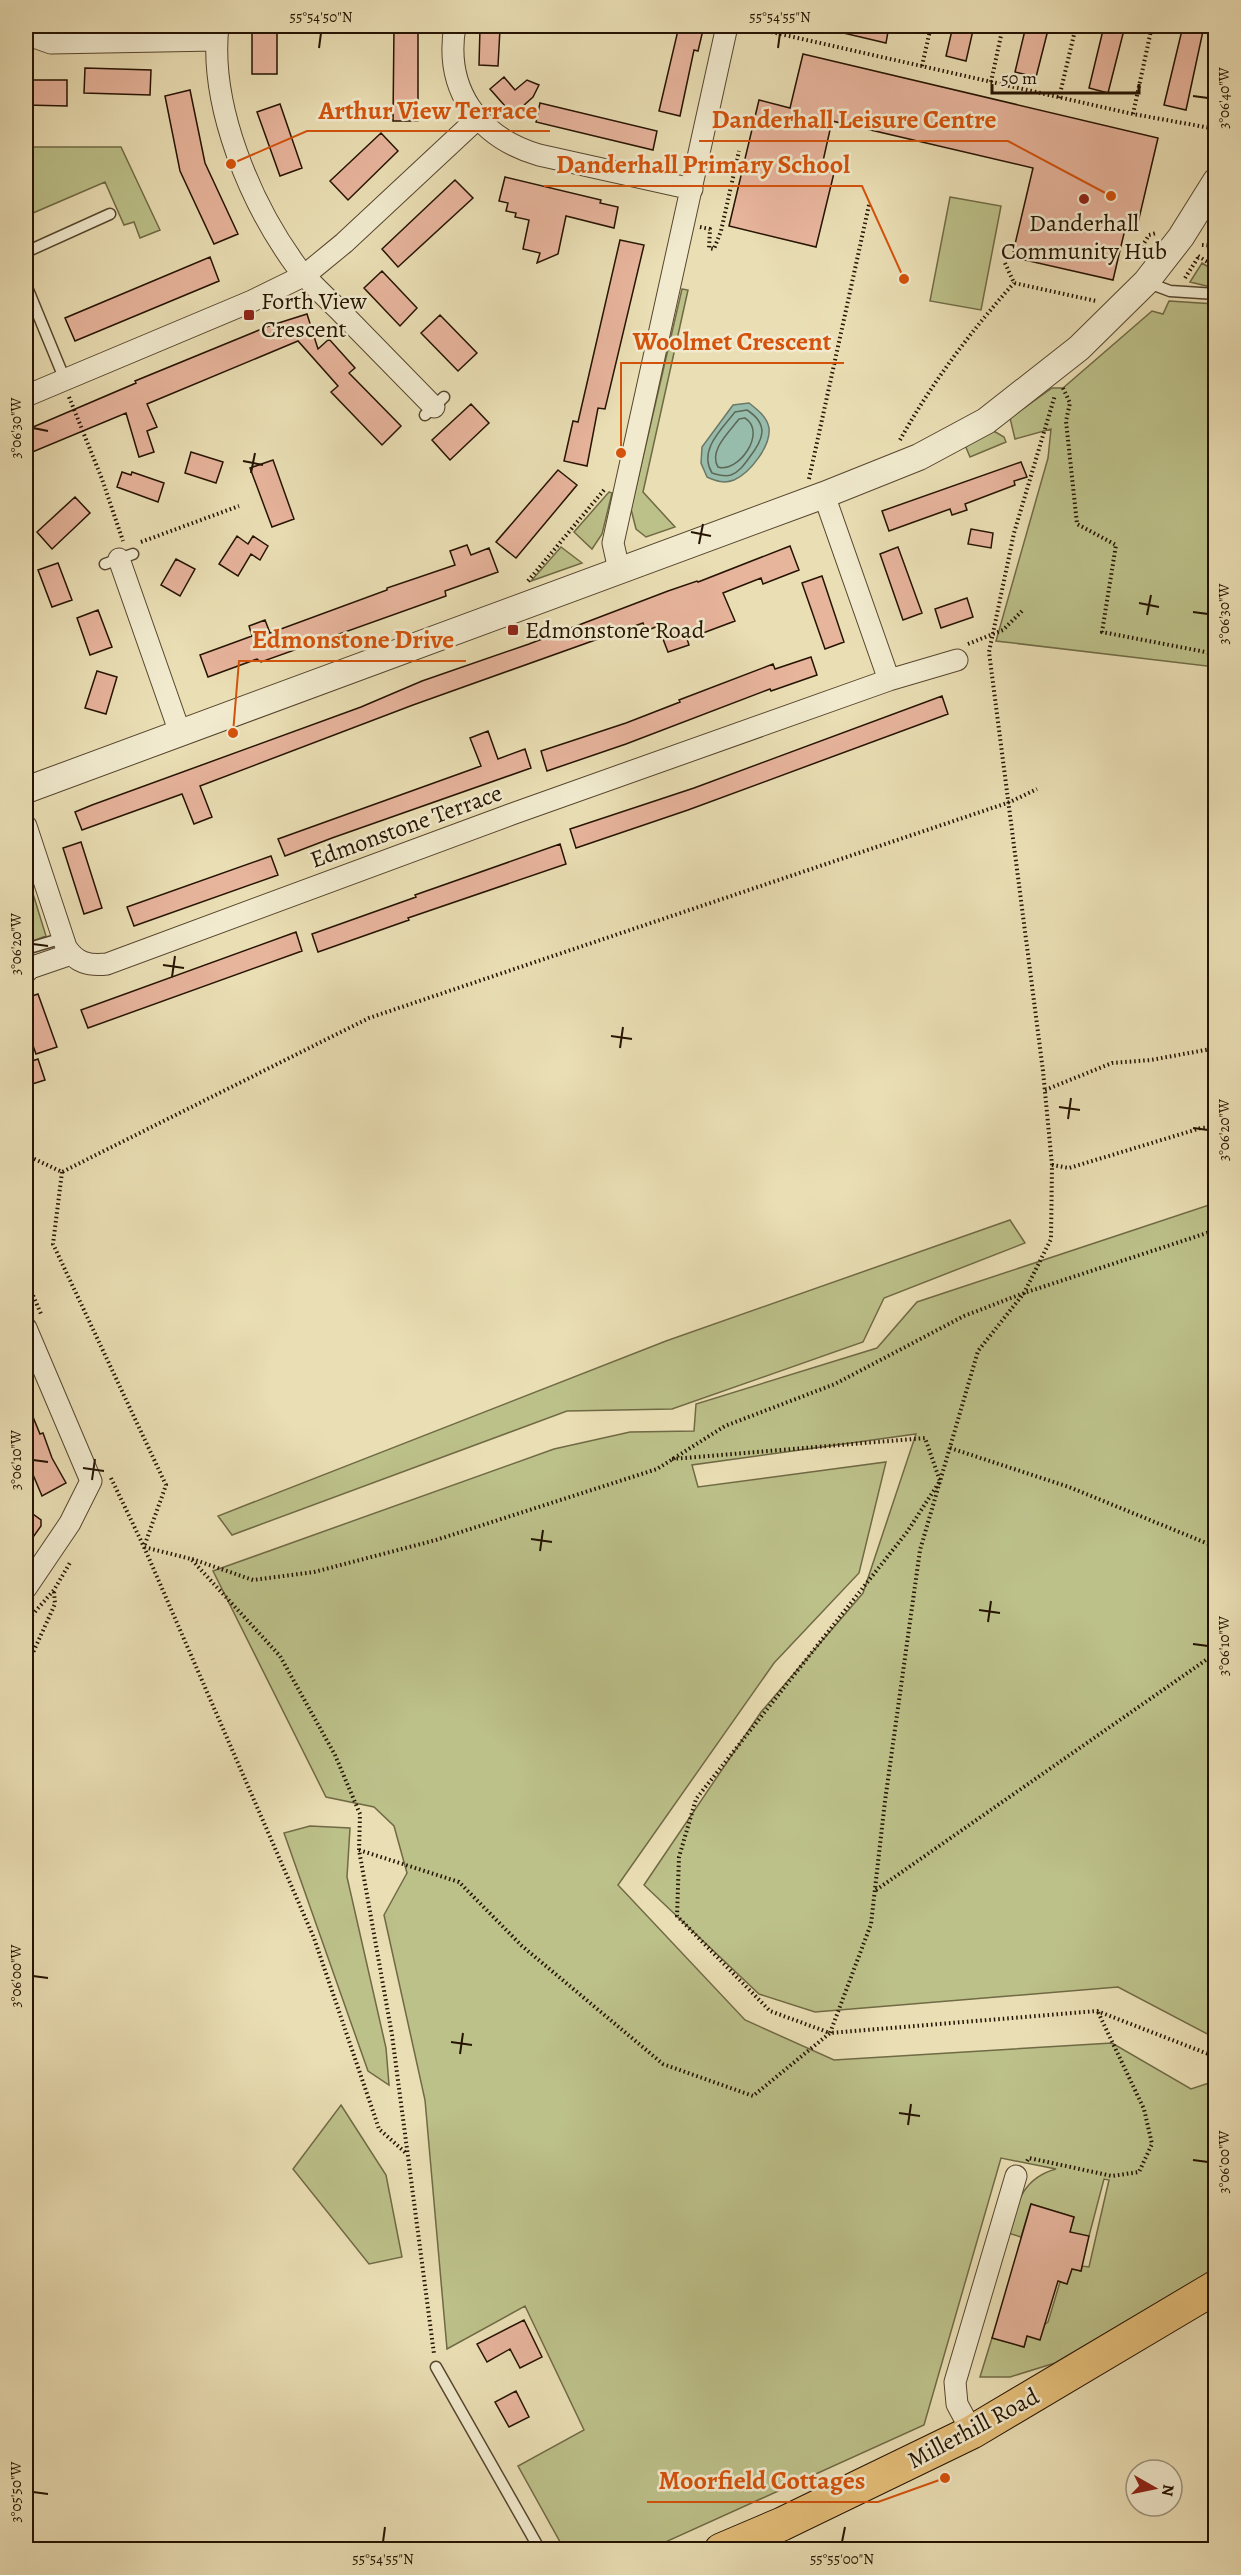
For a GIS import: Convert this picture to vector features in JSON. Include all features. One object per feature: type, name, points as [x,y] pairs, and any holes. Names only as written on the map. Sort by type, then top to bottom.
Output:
[{"type":"main road","name":"Millerhill Road","points":[[721,2550],[782,2524],[972,2432],[1215,2287]]},
{"type":"street","points":[[26,26],[37,38],[51,43],[217,33],[219,84],[225,114],[241,164],[268,219],[304,275],[434,406]]},
{"type":"street","points":[[455,26],[452,52],[454,70],[465,102],[477,119],[492,132],[519,149],[692,189]]},
{"type":"street","points":[[619,570],[613,543],[727,26]]},
{"type":"street","points":[[26,396],[252,301],[304,275],[344,243],[477,119]]},
{"type":"street","points":[[26,790],[813,499],[919,457],[986,421],[1079,348],[1146,282],[1181,237],[1215,181]]},
{"type":"street","points":[[813,499],[889,680]]},
{"type":"street","points":[[122,556],[180,733]]},
{"type":"street","name":"Edmonstone Terrace","points":[[67,946],[86,964],[107,964],[512,814],[889,680],[957,660]]},
{"type":"street","points":[[26,826],[67,946],[26,972]]},
{"type":"street","points":[[26,1328],[91,1481],[70,1523],[26,1588]]},
{"type":"street","points":[[972,2432],[957,2404],[955,2382],[1016,2176]]},
{"type":"lane","points":[[26,252],[110,214]]},
{"type":"lane","points":[[1146,282],[1170,291],[1215,294]]},
{"type":"lane","points":[[26,285],[65,380]]},
{"type":"lane","points":[[26,949],[67,946]]},
{"type":"lane","points":[[436,2367],[540,2550]]},
{"type":"path","points":[[744,26],[1132,114],[1215,129]]},
{"type":"path","points":[[922,66],[931,26]]},
{"type":"path","points":[[991,82],[1003,26]]},
{"type":"path","points":[[1059,98],[1076,26]]},
{"type":"path","points":[[1132,114],[1152,26]]},
{"type":"path","points":[[710,229],[709,248],[714,249],[721,231],[739,151]]},
{"type":"path","points":[[813,499],[869,205]]},
{"type":"path","points":[[685,224],[721,231]]},
{"type":"path","points":[[1192,251],[1215,267]]},
{"type":"path","points":[[1005,263],[1014,283]]},
{"type":"path","points":[[1014,283],[1095,302]]},
{"type":"path","points":[[883,472],[914,415],[985,316],[1014,283]]},
{"type":"path","points":[[65,380],[122,556],[239,506]]},
{"type":"path","points":[[359,1850],[459,1882],[522,1946],[663,2064],[753,2096],[830,2033],[871,1924],[885,1801],[920,1550],[978,1351],[1024,1293],[1051,1239],[1052,1165],[1045,1090],[1014,852],[1010,802],[989,652],[1014,533],[1058,384],[1063,388],[1070,403],[1066,421],[1077,524],[1116,545],[1102,632],[1215,654]]},
{"type":"path","points":[[524,606],[524,585],[606,488],[625,486]]},
{"type":"path","points":[[957,660],[968,644],[993,632],[1003,630],[1023,610]]},
{"type":"path","points":[[62,1172],[369,1018],[1010,802],[1037,789]]},
{"type":"path","points":[[1045,1090],[1112,1063],[1151,1060],[1215,1047]]},
{"type":"path","points":[[1052,1165],[1069,1168],[1201,1128],[1215,1127]]},
{"type":"path","points":[[26,1155],[62,1172]]},
{"type":"path","points":[[62,1172],[53,1244],[166,1485],[144,1547]]},
{"type":"path","points":[[144,1547],[191,1559],[253,1581],[314,1572],[436,1540],[657,1469],[725,1426],[835,1384],[964,1316],[1024,1293],[1215,1230]]},
{"type":"path","points":[[672,1459],[925,1438],[940,1481]]},
{"type":"path","points":[[950,1448],[1069,1487],[1215,1547]]},
{"type":"path","points":[[940,1481],[907,1533],[696,1799],[679,1857],[677,1916],[770,2011],[830,2033],[1097,2011],[1215,2057]]},
{"type":"path","points":[[114,1484],[144,1547],[314,1938],[379,2129],[407,2155]]},
{"type":"path","points":[[191,1559],[280,1656],[335,1755],[360,1814],[359,1850],[392,2034],[436,2367]]},
{"type":"path","points":[[26,1668],[55,1604],[54,1590]]},
{"type":"path","points":[[875,1890],[1215,1653]]},
{"type":"path","points":[[1016,2176],[1029,2158],[1112,2176],[1139,2172],[1152,2145],[1144,2109],[1097,2011]]},
{"type":"green space","points":[[26,147],[121,147],[160,230],[140,238],[134,222],[124,225],[105,182],[26,216]]},
{"type":"green space","points":[[950,197],[1001,206],[981,310],[930,301]]},
{"type":"green space","points":[[1202,263],[1215,271],[1215,288],[1190,282]]},
{"type":"green space","points":[[682,289],[688,290],[643,492],[675,527],[646,537],[636,529],[631,509]]},
{"type":"green space","points":[[1169,301],[1215,304],[1215,667],[996,641],[1048,458],[1051,429],[1015,439],[1010,418],[1052,388],[1063,388],[1152,311],[1163,314]]},
{"type":"green space","points":[[992,430],[1004,437],[1006,442],[970,457],[965,445]]},
{"type":"green space","points":[[609,492],[612,493],[602,534],[592,549],[574,532]]},
{"type":"green space","points":[[561,547],[582,563],[531,581]]},
{"type":"green space","points":[[26,871],[46,936],[30,942],[26,928]]},
{"type":"green space","points":[[1215,1203],[1215,2038],[1118,1987],[815,2012],[759,1994],[644,1885],[761,1712],[863,1593],[916,1434],[692,1465],[698,1487],[886,1462],[859,1573],[774,1663],[618,1885],[745,2020],[834,2060],[1112,2043],[1191,2089],[1215,2081],[1215,2269],[1055,2363],[1010,2377],[980,2377],[992,2338],[1024,2347],[1027,2336],[1048,2322],[1060,2282],[1067,2283],[1050,2261],[1081,2271],[1082,2266],[1089,2267],[1109,2180],[1104,2179],[1089,2236],[1067,2240],[1074,2217],[1031,2204],[1021,2237],[1008,2233],[1018,2202],[1036,2178],[1056,2169],[1001,2158],[924,2425],[650,2549],[564,2549],[518,2466],[584,2430],[525,2306],[447,2349],[425,2100],[384,1915],[407,1873],[394,1826],[374,1807],[326,1797],[213,1571],[554,1449],[630,1432],[694,1431],[696,1404],[877,1348],[917,1302]]},
{"type":"green space","points":[[1010,1220],[1025,1243],[884,1298],[863,1342],[672,1409],[567,1411],[232,1535],[218,1516],[666,1341]]},
{"type":"green space","points":[[310,1826],[350,1828],[347,1877],[386,2048],[389,2085],[368,2071],[284,1833]]},
{"type":"green space","points":[[341,2105],[386,2175],[402,2257],[369,2264],[293,2169]]},
{"type":"water","points":[[749,403],[762,414],[768,424],[769,435],[763,451],[753,465],[734,480],[720,482],[707,477],[701,463],[702,447],[733,405]]},
{"type":"building","points":[[252,26],[277,26],[277,74],[252,74]]},
{"type":"building","points":[[394,26],[418,26],[418,121],[393,121]]},
{"type":"building","points":[[679,26],[703,30],[698,51],[694,50],[680,116],[659,111]]},
{"type":"building","points":[[840,26],[889,26],[886,43],[839,32]]},
{"type":"building","points":[[953,26],[974,26],[966,61],[946,56]]},
{"type":"building","points":[[1026,26],[1049,26],[1036,77],[1015,72]]},
{"type":"building","points":[[1104,26],[1125,26],[1108,93],[1089,88]]},
{"type":"building","points":[[1183,26],[1203,31],[1186,110],[1164,105]]},
{"type":"building","points":[[480,28],[500,29],[498,66],[479,65]]},
{"type":"building","points":[[803,54],[1158,138],[1137,227],[1126,225],[1113,280],[1012,257],[1033,168],[832,121],[821,170],[834,173],[816,247],[729,226],[759,100],[790,108]]},
{"type":"building","points":[[85,68],[151,70],[150,95],[84,93]]},
{"type":"building","points":[[504,77],[515,90],[527,80],[539,85],[533,97],[513,115],[490,89]]},
{"type":"building","points":[[26,80],[67,80],[67,106],[26,105]]},
{"type":"building","points":[[190,90],[205,163],[238,234],[214,244],[180,171],[165,96]]},
{"type":"building","points":[[540,103],[657,131],[653,150],[536,122]]},
{"type":"building","points":[[280,104],[302,168],[280,176],[257,112]]},
{"type":"building","points":[[381,133],[398,151],[348,200],[330,181]]},
{"type":"building","points":[[505,177],[601,200],[600,203],[618,207],[614,228],[566,216],[558,254],[537,263],[540,253],[523,249],[529,220],[515,217],[516,213],[506,211],[508,203],[499,201]]},
{"type":"building","points":[[455,180],[473,198],[398,267],[382,249]]},
{"type":"building","points":[[620,240],[644,245],[605,409],[598,408],[587,466],[564,461],[573,421],[578,422]]},
{"type":"building","points":[[210,257],[219,281],[75,341],[65,318]]},
{"type":"building","points":[[382,271],[417,308],[400,326],[364,288]]},
{"type":"building","points":[[307,314],[318,349],[329,339],[355,368],[349,373],[401,426],[382,445],[331,392],[338,386],[298,341],[147,404],[157,427],[147,431],[154,452],[139,457],[126,413],[30,453],[26,441],[26,430],[136,383],[135,381],[269,326]]},
{"type":"building","points":[[440,315],[477,353],[458,371],[421,333]]},
{"type":"building","points":[[471,404],[489,423],[450,460],[432,440]]},
{"type":"building","points":[[191,452],[223,462],[216,483],[185,473]]},
{"type":"building","points":[[273,460],[294,519],[272,527],[250,468]]},
{"type":"building","points":[[1021,462],[1027,477],[1014,481],[1015,485],[965,504],[967,510],[952,515],[950,509],[889,531],[882,511]]},
{"type":"building","points":[[558,470],[577,485],[516,558],[496,542]]},
{"type":"building","points":[[122,472],[131,475],[132,472],[164,483],[158,502],[117,487]]},
{"type":"building","points":[[75,497],[90,513],[52,549],[37,532]]},
{"type":"building","points":[[971,529],[993,533],[991,548],[968,544]]},
{"type":"building","points":[[237,536],[248,544],[253,536],[268,546],[260,560],[251,554],[238,576],[219,564]]},
{"type":"building","points":[[467,545],[471,555],[489,548],[498,572],[445,591],[446,596],[261,662],[257,659],[208,677],[200,655],[252,636],[249,626],[265,620],[270,633],[387,590],[387,588],[455,565],[450,551]]},
{"type":"building","points":[[790,546],[799,570],[763,584],[761,578],[723,593],[735,621],[687,639],[689,645],[668,652],[658,626],[646,631],[643,623],[413,705],[200,786],[212,817],[194,824],[182,794],[82,830],[75,812],[361,707],[422,681],[529,644]]},
{"type":"building","points":[[898,547],[922,613],[903,620],[880,554]]},
{"type":"building","points":[[176,559],[195,569],[180,596],[161,585]]},
{"type":"building","points":[[58,563],[72,600],[52,607],[38,570]]},
{"type":"building","points":[[822,576],[844,642],[825,649],[802,583]]},
{"type":"building","points":[[967,598],[973,617],[941,628],[935,609]]},
{"type":"building","points":[[98,610],[112,647],[90,655],[77,618]]},
{"type":"building","points":[[811,657],[817,675],[771,691],[770,689],[626,744],[547,771],[541,751],[626,723],[773,664],[775,669]]},
{"type":"building","points":[[97,671],[117,677],[106,714],[85,708]]},
{"type":"building","points":[[942,696],[948,714],[688,810],[576,848],[570,829],[694,788]]},
{"type":"building","points":[[488,731],[498,759],[525,749],[531,768],[285,856],[278,839],[481,766],[470,738]]},
{"type":"building","points":[[81,842],[102,908],[84,914],[63,848]]},
{"type":"building","points":[[560,844],[566,864],[408,918],[409,920],[318,952],[312,934]]},
{"type":"building","points":[[271,856],[278,875],[134,926],[127,907]]},
{"type":"building","points":[[296,932],[302,951],[88,1028],[81,1010]]},
{"type":"building","points":[[38,994],[57,1047],[36,1054],[26,1026],[26,998]]},
{"type":"building","points":[[38,1059],[45,1080],[26,1086],[26,1063]]},
{"type":"building","points":[[26,1400],[40,1434],[43,1433],[52,1458],[66,1483],[42,1496],[26,1458]]},
{"type":"building","points":[[26,1509],[41,1520],[41,1526],[26,1547]]},
{"type":"building","points":[[1031,2204],[1074,2217],[1070,2232],[1089,2236],[1081,2271],[1072,2269],[1067,2284],[1058,2281],[1040,2340],[1027,2336],[1024,2347],[992,2338]]},
{"type":"building","points":[[524,2320],[542,2357],[520,2368],[510,2349],[487,2362],[477,2344]]},
{"type":"building","points":[[516,2391],[529,2417],[509,2427],[495,2402]]},
{"type":"place","name":"Arthur View Terrace","points":[[231,164]]},
{"type":"place","name":"Danderhall Leisure Centre","points":[[1111,196]]},
{"type":"place","name":"Danderhall Community Hub","points":[[1084,199]]},
{"type":"place","name":"Danderhall Primary School","points":[[904,279]]},
{"type":"place","name":"Forth View Crescent","points":[[249,315]]},
{"type":"place","name":"Woolmet Crescent","points":[[621,453]]},
{"type":"place","name":"Edmonstone Road","points":[[513,630]]},
{"type":"place","name":"Edmonstone Drive","points":[[233,733]]},
{"type":"place","name":"Moorfield Cottages","points":[[945,2478]]}]
